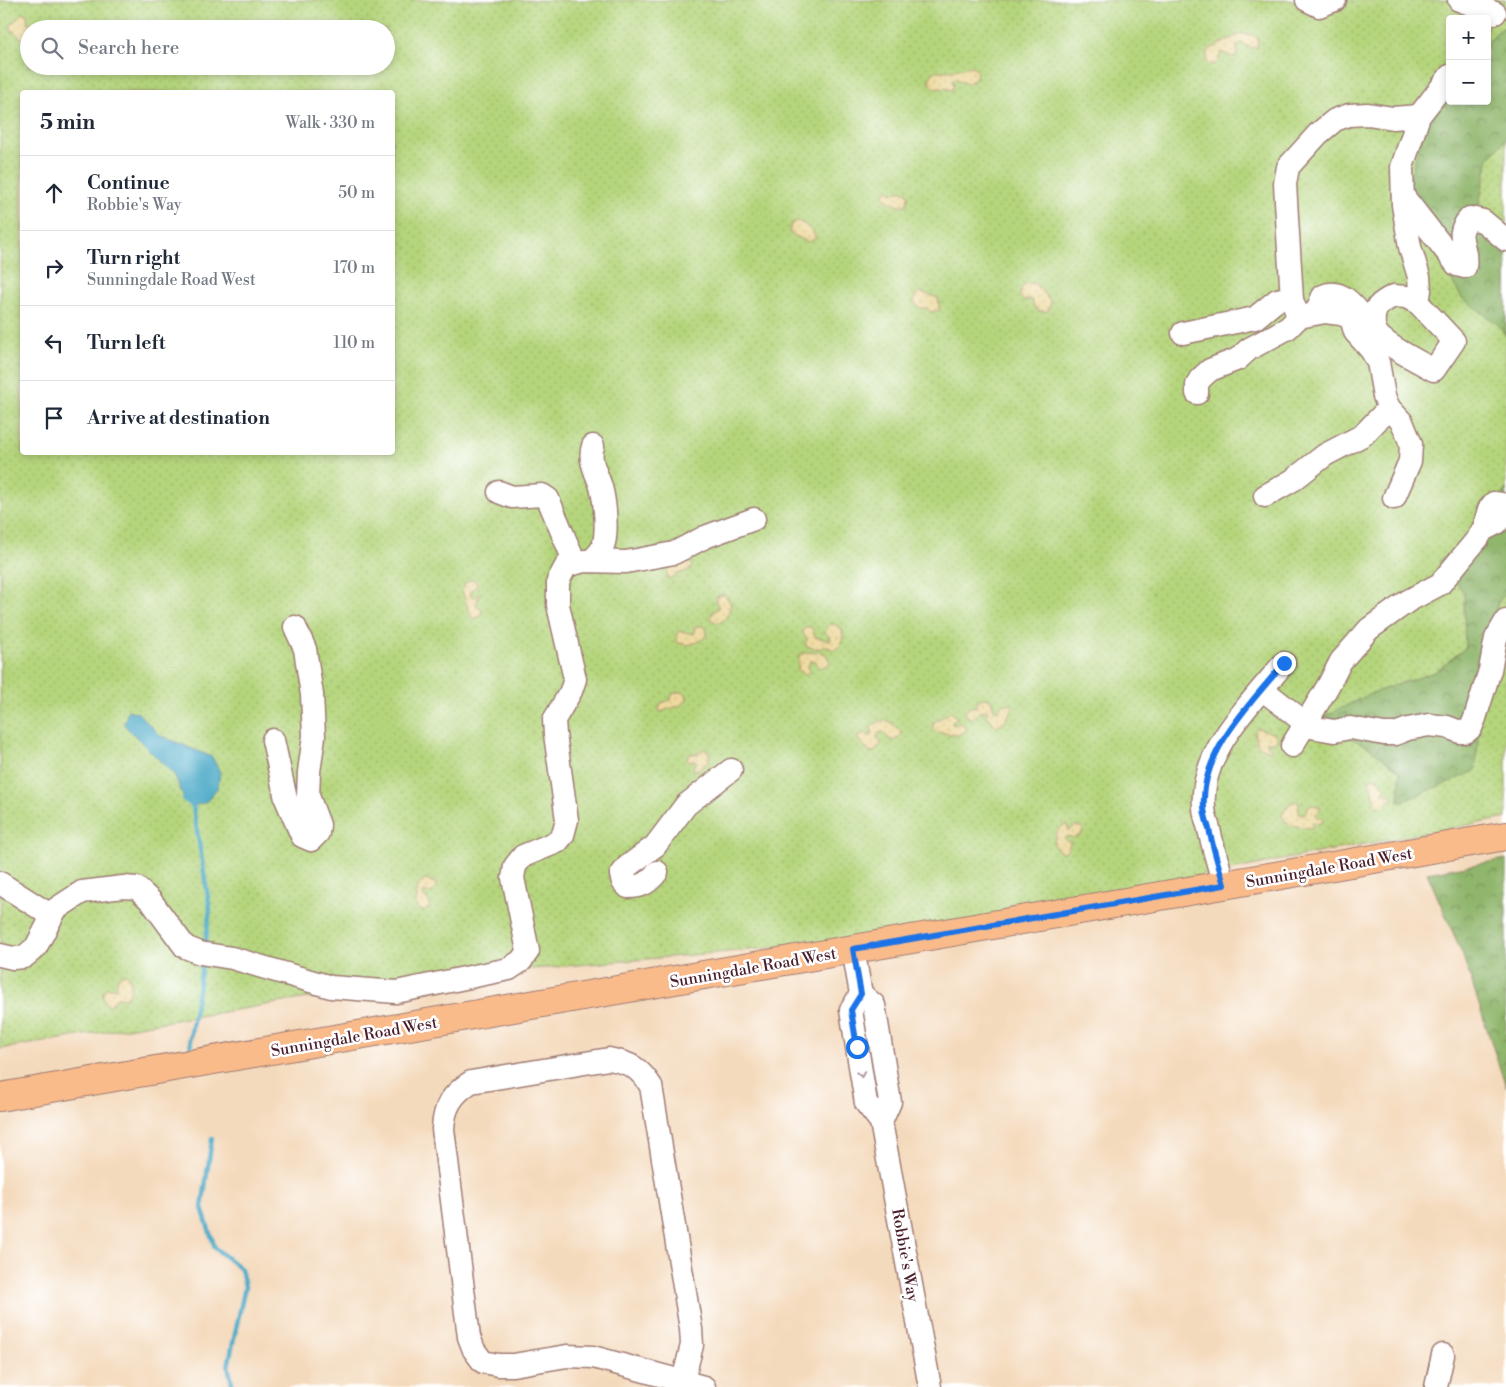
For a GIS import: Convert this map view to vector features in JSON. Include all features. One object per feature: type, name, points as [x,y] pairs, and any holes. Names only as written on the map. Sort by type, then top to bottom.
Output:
[{"type":"main road","name":"Sunningdale Road West","points":[[0,1097],[1506,836]]},
{"type":"street","points":[[1307,0],[1319,6],[1335,0]]},
{"type":"street","points":[[1459,0],[1495,12]]},
{"type":"street","points":[[1418,303],[1419,278],[1410,247],[1402,196],[1402,167],[1419,116],[1446,81]]},
{"type":"street","points":[[1197,393],[1197,385],[1200,379],[1210,370],[1238,359],[1249,349],[1288,328],[1302,310],[1284,184],[1288,167],[1318,134],[1335,120],[1349,115],[1368,114],[1393,118],[1419,116]]},
{"type":"street","points":[[1402,196],[1457,265],[1465,266],[1467,257],[1461,240],[1462,226],[1470,218],[1483,221],[1506,240]]},
{"type":"street","points":[[1183,332],[1256,318],[1277,300],[1287,298],[1302,310],[1341,314],[1362,319],[1386,342],[1434,370],[1454,341],[1418,303],[1406,296],[1394,296],[1383,300],[1374,313],[1362,319],[1356,332],[1378,362],[1384,396],[1389,408],[1402,422],[1411,444],[1410,461],[1394,498]]},
{"type":"street","points":[[1265,496],[1293,480],[1325,455],[1363,435],[1389,408]]},
{"type":"street","points":[[583,562],[601,551],[605,533],[602,489],[592,460],[593,446]]},
{"type":"street","points":[[499,492],[512,497],[542,495],[548,499],[583,562]]},
{"type":"street","points":[[0,955],[13,958],[24,957],[36,947],[56,909],[82,892],[123,887],[137,888],[151,901],[185,947],[200,953],[232,958],[331,988],[396,992],[509,969],[521,961],[528,951],[513,878],[515,866],[523,856],[557,842],[566,828],[567,820],[554,720],[571,691],[574,679],[558,605],[558,581],[566,566],[583,562],[626,562],[674,553],[705,537],[754,520]]},
{"type":"street","points":[[1292,746],[1328,686],[1340,661],[1369,629],[1408,601],[1440,584],[1483,530]]},
{"type":"street","points":[[1262,689],[1306,723],[1334,731],[1350,728],[1395,734],[1408,729],[1429,725],[1466,732],[1471,728],[1475,718],[1490,670],[1496,638],[1506,621]]},
{"type":"street","points":[[273,740],[286,799],[302,836],[311,840],[318,833],[319,825],[308,796],[314,736],[312,703],[304,649],[295,628]]},
{"type":"street","points":[[1224,885],[1215,856],[1204,807],[1206,774],[1235,722],[1284,663]]},
{"type":"street","points":[[656,872],[650,881],[644,885],[628,887],[622,882],[622,875],[628,866],[655,846],[686,804],[731,770]]},
{"type":"street","points":[[0,883],[52,916]]},
{"type":"street","name":"Robbie's Way","points":[[853,949],[861,994],[851,1010],[866,1104],[881,1122],[930,1387]]},
{"type":"street","points":[[683,1381],[692,1345],[691,1329],[652,1086],[644,1075],[635,1067],[609,1058],[471,1082],[459,1090],[449,1101],[446,1108],[443,1129],[469,1337],[474,1350],[483,1362],[513,1365],[567,1356],[593,1357],[704,1387]]},
{"type":"street","points":[[1436,1387],[1443,1355]]},
{"type":"green space","points":[[0,0],[1506,0],[1506,818],[1332,850],[886,938],[429,978],[0,1049]]},
{"type":"green space","points":[[1506,26],[1506,139],[1489,158],[1479,204],[1501,245],[1506,250],[1506,336],[1500,326],[1462,298],[1424,235],[1407,189],[1426,119],[1446,95],[1446,105],[1491,105],[1491,39]]},
{"type":"green space","points":[[1506,489],[1506,593],[1499,601],[1481,647],[1474,677],[1478,743],[1475,771],[1399,803],[1400,772],[1369,747],[1315,721],[1372,693],[1435,672],[1465,648],[1464,592],[1439,561],[1470,539],[1491,513]]},
{"type":"green space","points":[[1506,859],[1506,1087],[1462,953],[1427,873]]},
{"type":"sand","points":[[22,13],[27,14],[28,20],[20,20],[20,36],[11,30],[11,24]]},
{"type":"sand","points":[[1240,34],[1253,35],[1258,39],[1257,47],[1251,48],[1240,43],[1237,45],[1237,55],[1233,57],[1221,52],[1215,64],[1210,65],[1206,61],[1207,53],[1210,49]]},
{"type":"sand","points":[[969,66],[974,67],[977,72],[975,79],[967,84],[954,78],[952,79],[954,85],[952,90],[935,89],[929,82],[931,75],[936,71],[951,71]]},
{"type":"sand","points":[[886,190],[895,193],[901,190],[907,193],[909,196],[906,205],[893,204],[883,196]]},
{"type":"sand","points":[[797,221],[808,227],[816,238],[808,242],[789,233],[791,224]]},
{"type":"sand","points":[[1027,283],[1036,284],[1051,302],[1048,311],[1038,311],[1033,305],[1032,299],[1025,301],[1020,297],[1021,289]]},
{"type":"sand","points":[[920,292],[938,298],[940,310],[930,312],[927,308],[920,308],[914,302],[915,296]]},
{"type":"sand","points":[[680,560],[690,562],[692,566],[690,570],[677,574],[670,579],[667,577],[668,569]]},
{"type":"sand","points":[[473,579],[477,585],[471,591],[470,596],[475,597],[479,592],[476,604],[482,611],[480,616],[474,619],[471,616],[462,591],[466,582]]},
{"type":"sand","points":[[725,595],[731,604],[727,616],[718,622],[710,618],[713,612],[719,608],[716,600],[717,596]]},
{"type":"sand","points":[[830,624],[836,625],[842,630],[843,638],[839,647],[835,650],[824,646],[820,649],[805,645],[807,639],[802,632],[810,626],[815,637],[830,641],[831,638],[825,632]]},
{"type":"sand","points":[[698,625],[706,628],[707,635],[694,644],[678,643],[676,639],[680,631],[693,634],[695,633],[694,628]]},
{"type":"sand","points":[[804,653],[825,653],[830,661],[828,665],[820,668],[814,660],[810,661],[808,666],[810,672],[806,674],[798,671],[799,656]]},
{"type":"sand","points":[[677,692],[687,695],[686,701],[681,705],[660,712],[661,703],[671,700],[672,695]]},
{"type":"sand","points":[[984,698],[991,699],[994,710],[998,711],[1003,704],[1011,704],[1013,708],[1003,724],[995,726],[985,716],[988,712],[985,710],[979,712],[972,719],[967,716],[965,712],[970,707],[976,707],[976,701]]},
{"type":"sand","points":[[951,711],[957,718],[952,724],[956,725],[961,722],[967,730],[958,735],[937,732],[933,729],[933,723]]},
{"type":"sand","points":[[882,720],[891,723],[902,734],[897,739],[892,740],[883,732],[879,733],[877,738],[881,743],[877,750],[870,753],[857,738],[865,733],[869,736],[872,735],[871,727]]},
{"type":"sand","points":[[1258,728],[1275,734],[1277,738],[1275,742],[1266,742],[1271,749],[1269,751],[1262,748],[1256,741],[1255,731]]},
{"type":"sand","points":[[704,749],[709,752],[709,761],[698,770],[694,770],[693,767],[697,762],[694,760],[688,761],[687,758],[690,754],[698,754]]},
{"type":"sand","points":[[1377,778],[1386,788],[1383,792],[1384,794],[1393,797],[1393,800],[1387,802],[1382,807],[1377,805],[1369,780]]},
{"type":"sand","points":[[1295,801],[1299,803],[1299,813],[1301,815],[1304,815],[1309,805],[1319,806],[1320,810],[1315,815],[1322,818],[1323,821],[1320,824],[1313,822],[1312,828],[1290,825],[1282,815],[1289,804]]},
{"type":"sand","points":[[1067,825],[1069,831],[1075,826],[1080,826],[1083,830],[1081,835],[1073,838],[1068,836],[1064,838],[1070,842],[1069,848],[1065,852],[1056,848],[1054,841],[1060,828]]},
{"type":"sand","points":[[425,880],[435,882],[436,886],[430,894],[425,892],[423,894],[429,901],[430,908],[424,911],[416,907],[416,895],[419,885]]},
{"type":"sand","points":[[125,974],[128,975],[131,987],[126,998],[117,997],[112,1004],[107,1004],[104,1000],[104,990],[106,988],[116,988],[118,977]]},
{"type":"water","points":[[128,710],[138,713],[161,736],[212,757],[220,772],[218,787],[206,802],[193,806],[184,799],[175,776],[124,725]]},
{"type":"waterway","points":[[184,799],[193,806],[210,909],[205,946]]},
{"type":"waterway","points":[[191,1050],[190,1039],[203,959]]},
{"type":"waterway","points":[[212,1139],[202,1208],[215,1248],[241,1269],[245,1287],[228,1366],[233,1387]]},
{"type":"route","points":[[857,1047],[851,1010],[861,994],[853,949],[1224,885],[1215,856],[1204,807],[1206,774],[1235,722],[1284,663]]}]
